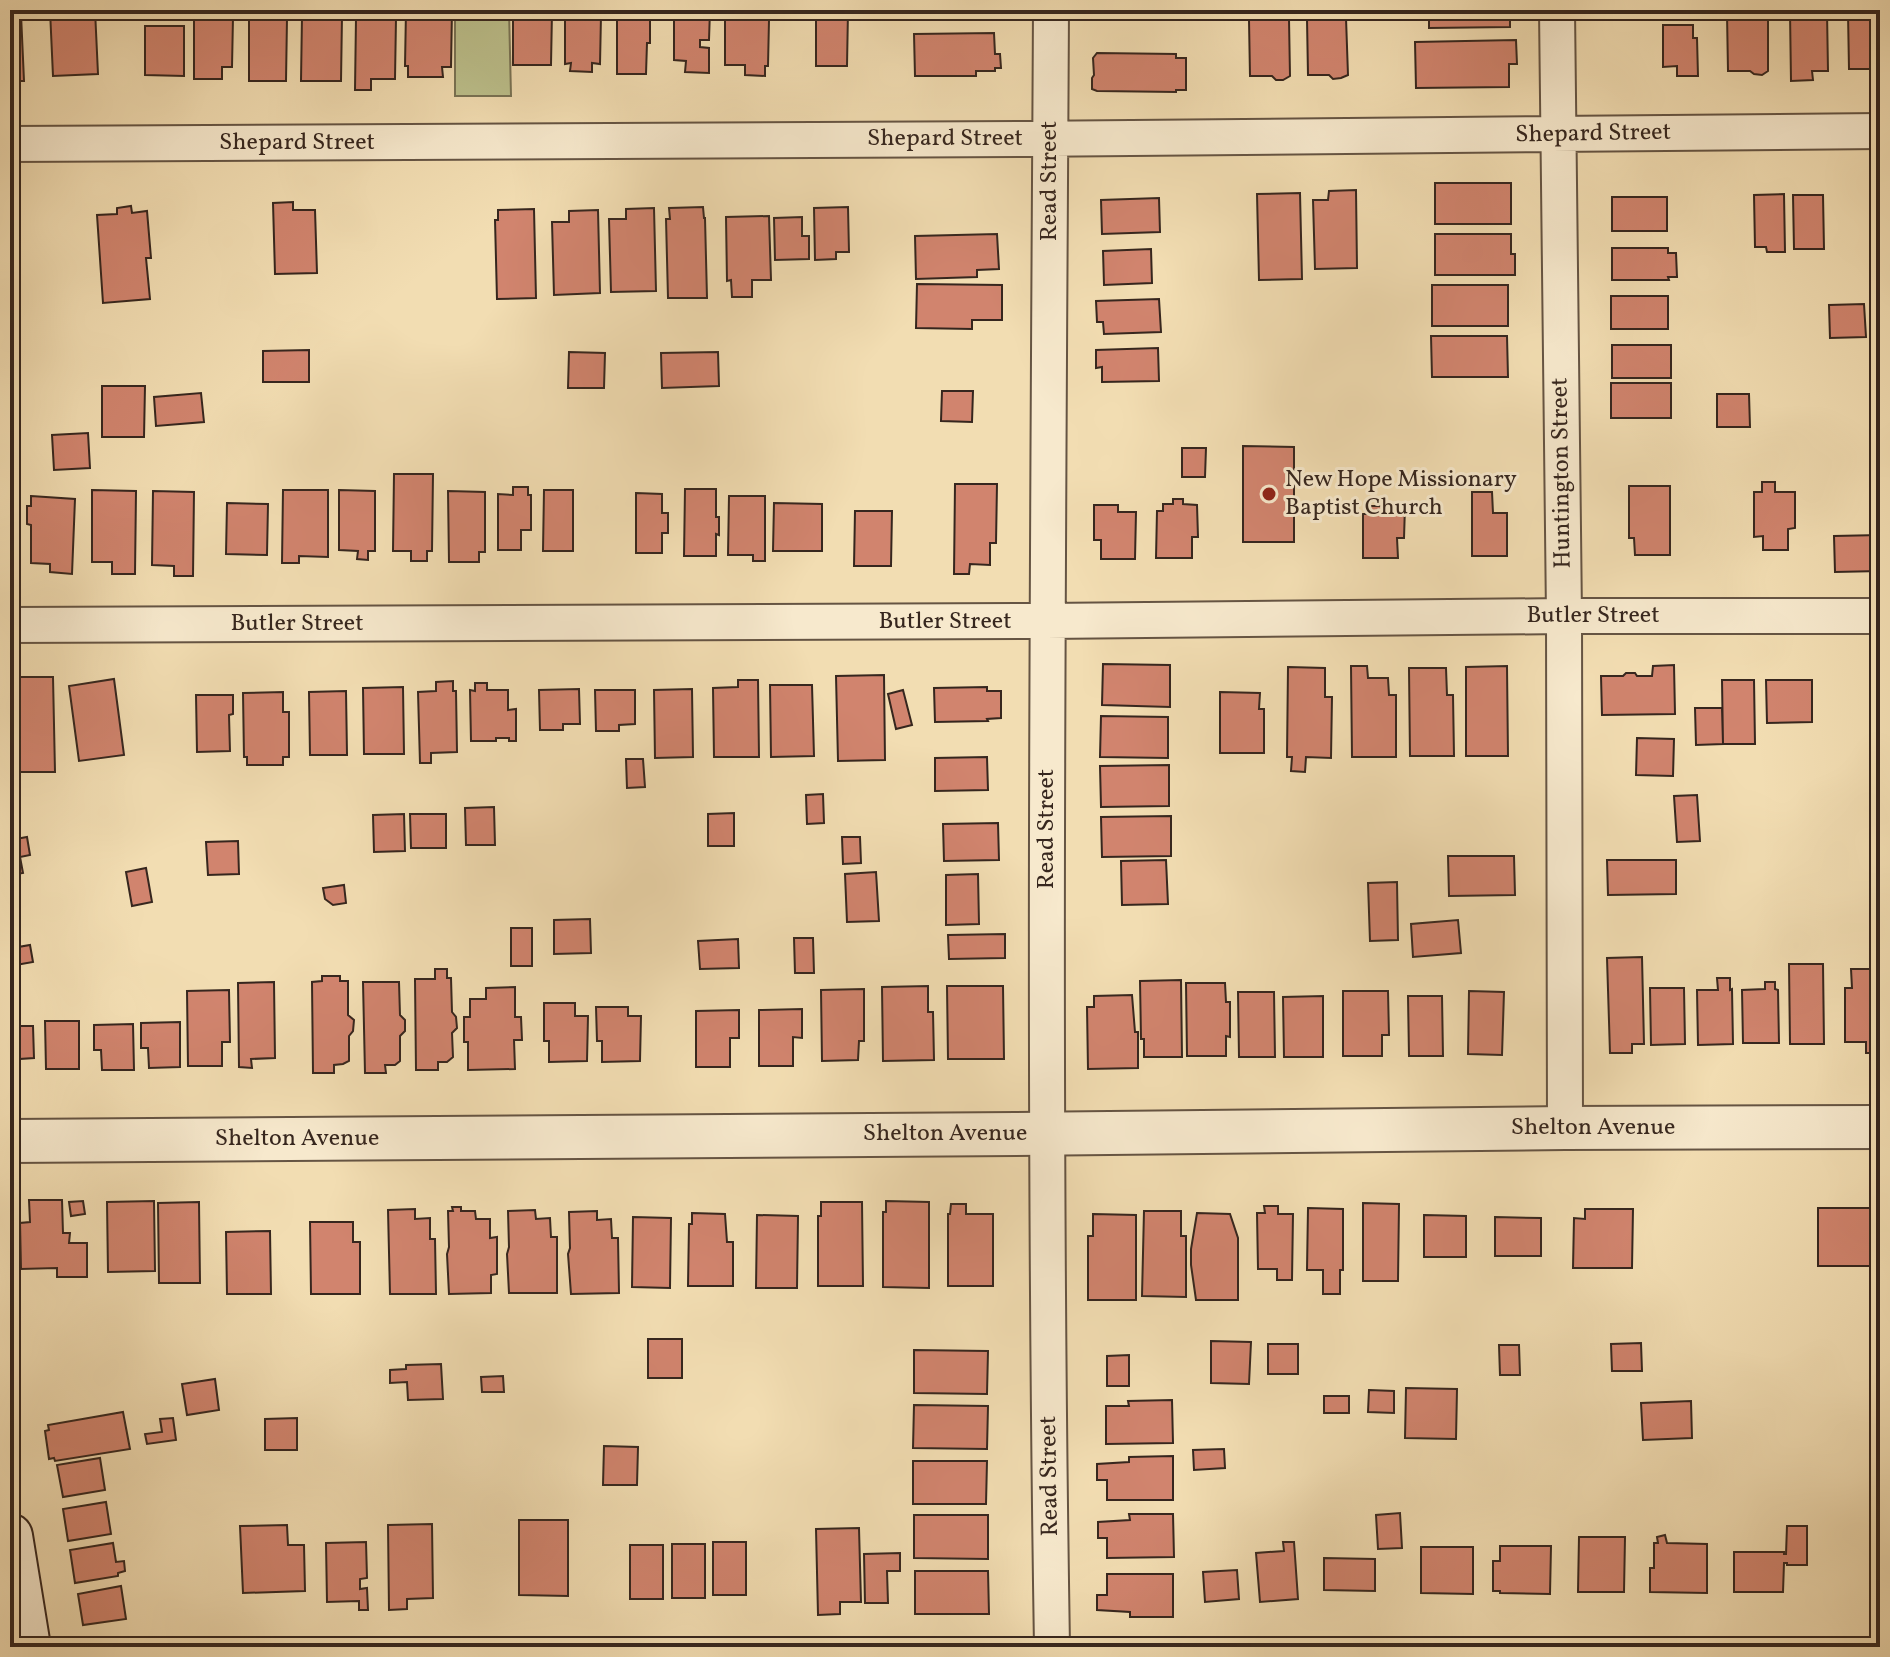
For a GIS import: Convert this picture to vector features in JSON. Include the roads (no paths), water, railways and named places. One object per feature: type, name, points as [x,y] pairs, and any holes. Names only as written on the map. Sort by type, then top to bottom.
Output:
[{"type":"main road","points":[[10,1536],[28,1647]]},
{"type":"street","name":"Read Street","points":[[1051,10],[1046,621],[1052,1647]]},
{"type":"street","name":"Huntington Street","points":[[1557,10],[1564,616],[1565,1128]]},
{"type":"street","name":"Shepard Street","points":[[10,144],[1880,131]]},
{"type":"street","name":"Butler Street","points":[[10,625],[1880,616]]},
{"type":"street","name":"Shelton Avenue","points":[[10,1141],[1880,1127]]},
{"type":"place","name":"New Hope Missionary Baptist Church","points":[[1269,494]]}]
